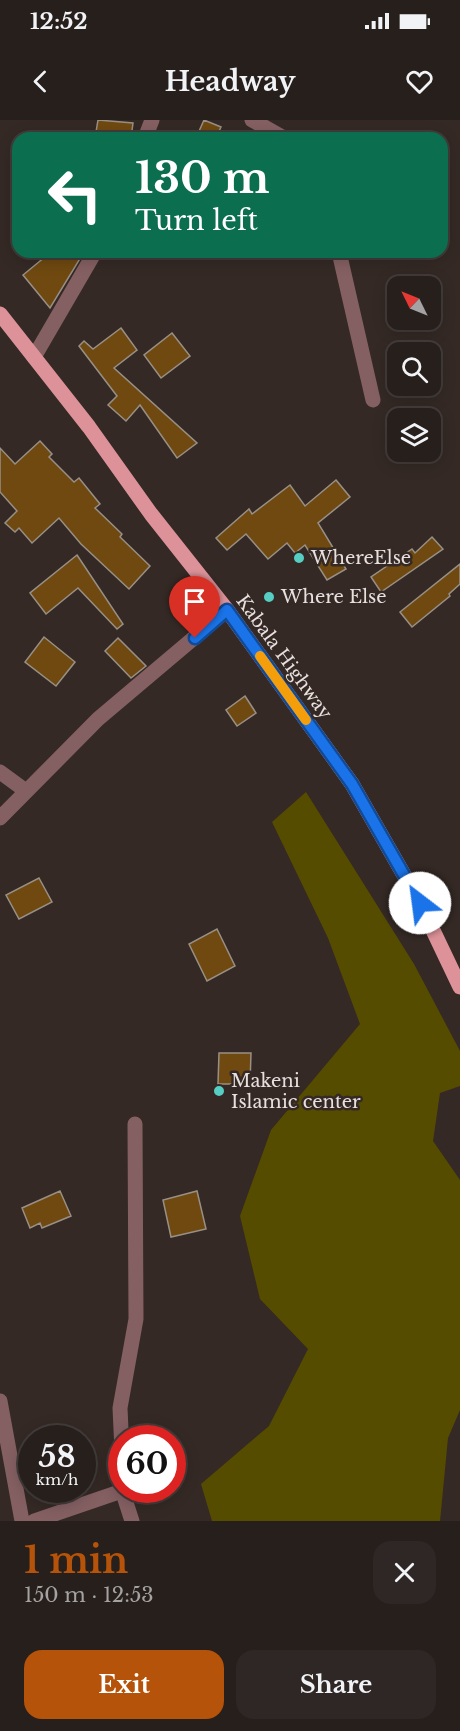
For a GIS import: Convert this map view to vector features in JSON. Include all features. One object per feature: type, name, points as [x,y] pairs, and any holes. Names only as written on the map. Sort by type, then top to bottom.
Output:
[{"type":"main road","name":"Kabala Highway","points":[[0,314],[89,427],[151,514],[227,610],[352,784],[420,903],[460,987]]},
{"type":"street","points":[[252,120],[273,132]]},
{"type":"street","points":[[34,357],[92,258]]},
{"type":"street","points":[[340,258],[374,400]]},
{"type":"street","points":[[0,818],[98,719],[227,610]]},
{"type":"street","points":[[0,772],[26,791]]},
{"type":"street","points":[[121,1425],[120,1408],[136,1319],[135,1124]]},
{"type":"street","points":[[0,1401],[22,1521]]},
{"type":"street","points":[[34,1521],[108,1495]]},
{"type":"street","points":[[126,1503],[132,1521]]},
{"type":"shaded area","points":[[306,792],[414,964],[460,1051],[460,1086],[440,1093],[433,1141],[460,1180],[460,1410],[448,1438],[440,1521],[212,1521],[201,1484],[269,1426],[308,1349],[260,1299],[240,1216],[271,1130],[360,1024],[328,938],[272,822]]},
{"type":"building","points":[[98,120],[133,123],[132,132],[96,132]]},
{"type":"building","points":[[204,120],[221,127],[219,132],[199,132]]},
{"type":"building","points":[[44,258],[80,258],[50,308],[23,275]]},
{"type":"building","points":[[121,328],[137,350],[114,368],[197,443],[177,458],[140,405],[126,421],[108,405],[117,396],[79,346],[84,341],[93,349]]},
{"type":"building","points":[[172,333],[190,356],[161,378],[144,355]]},
{"type":"building","points":[[40,441],[52,454],[49,457],[74,482],[79,478],[100,504],[95,508],[122,534],[120,537],[150,566],[129,589],[81,544],[59,518],[32,543],[19,528],[15,532],[5,523],[17,511],[0,492],[0,448],[15,464]]},
{"type":"building","points":[[336,480],[350,497],[318,523],[346,569],[327,580],[305,545],[295,553],[287,543],[268,559],[246,534],[227,550],[216,538],[249,509],[252,514],[290,485],[305,506]]},
{"type":"building","points":[[432,537],[443,549],[381,592],[371,577],[412,549],[415,553]]},
{"type":"building","points":[[77,555],[123,624],[117,629],[78,588],[46,614],[30,593]]},
{"type":"building","points":[[460,564],[460,584],[449,594],[450,596],[412,627],[400,612]]},
{"type":"building","points":[[44,637],[75,662],[56,686],[25,662]]},
{"type":"building","points":[[118,638],[146,666],[131,678],[105,651]]},
{"type":"building","points":[[245,696],[256,713],[237,726],[226,710]]},
{"type":"building","points":[[39,878],[52,902],[19,919],[6,895]]},
{"type":"building","points":[[217,929],[235,966],[207,981],[189,944]]},
{"type":"building","points":[[219,1053],[251,1053],[250,1084],[218,1084]]},
{"type":"building","points":[[60,1191],[71,1216],[42,1228],[40,1223],[30,1228],[22,1208]]},
{"type":"building","points":[[197,1191],[206,1229],[171,1237],[163,1200]]},
{"type":"slow traffic","points":[[260,656],[306,720]]},
{"type":"place","name":"WhereElse","points":[[299,558]]},
{"type":"place","name":"Where Else","points":[[269,597]]},
{"type":"place","name":"Makeni Islamic center","points":[[219,1091]]},
{"type":"route","points":[[195,638],[227,610],[352,784],[420,903]]}]
